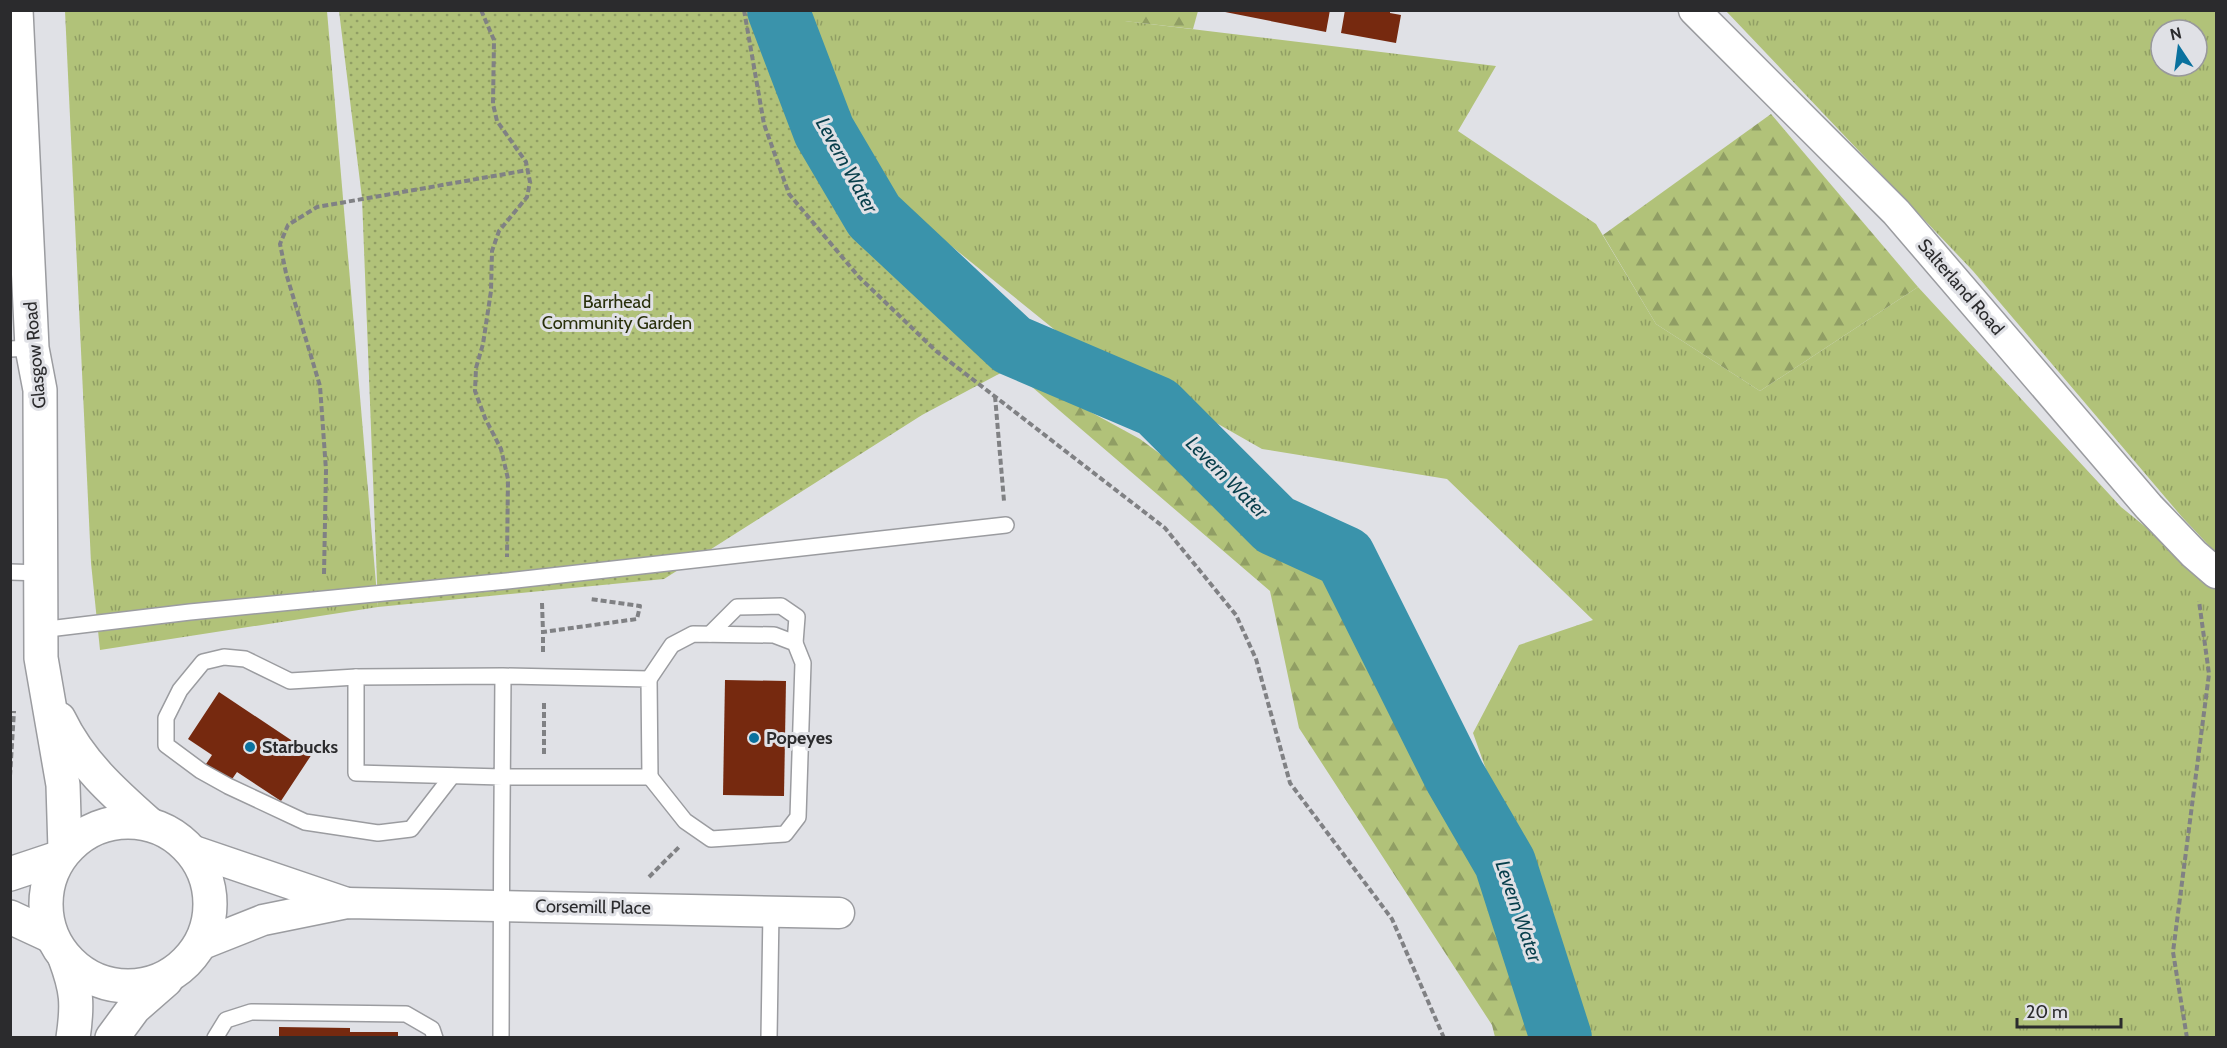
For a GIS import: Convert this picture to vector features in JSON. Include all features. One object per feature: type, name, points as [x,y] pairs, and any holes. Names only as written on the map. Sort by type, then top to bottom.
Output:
[{"type":"main road","name":"Glasgow Road","points":[[16,10],[21,348],[40,390],[26,573],[40,630],[42,666],[50,699],[63,786],[62,854]]},
{"type":"main road","name":"Glasgow Road","points":[[50,699],[84,761],[111,791],[149,824]]},
{"type":"main road","name":"Glasgow Road","points":[[73,1038],[77,1011],[75,985],[45,910],[47,883],[62,854],[76,839],[100,826],[124,821],[149,824],[172,834],[191,850],[204,872],[211,896],[209,921],[192,955]]},
{"type":"main road","points":[[10,874],[62,854]]},
{"type":"main road","points":[[10,917],[58,947],[85,975],[110,985],[136,987],[161,980],[192,955]]},
{"type":"main road","points":[[112,1038],[134,1008],[192,955]]},
{"type":"street","name":"Salterland Road","points":[[1694,10],[1896,212],[2149,507],[2194,554],[2217,573]]},
{"type":"street","name":"Corsemill Place","points":[[191,850],[347,903]]},
{"type":"street","name":"Corsemill Place","points":[[192,955],[262,920],[347,903],[838,913]]},
{"type":"lane","points":[[40,630],[1006,525]]},
{"type":"lane","points":[[710,634],[737,607],[781,606],[797,616],[795,643],[803,663],[798,817],[785,834],[711,839],[684,820],[650,777],[649,680],[672,645],[693,634],[774,635],[795,643]]},
{"type":"lane","points":[[452,776],[411,828],[378,833],[305,822],[219,781],[201,771],[166,745],[166,718],[180,690],[203,662],[224,657],[246,659],[290,681],[356,676],[503,676],[649,680]]},
{"type":"lane","points":[[356,676],[356,773],[502,777],[650,777]]},
{"type":"lane","points":[[501,1038],[503,676]]},
{"type":"lane","points":[[769,1038],[771,911]]},
{"type":"lane","points":[[215,1038],[226,1020],[251,1012],[406,1014],[432,1029],[435,1038]]},
{"type":"path","points":[[481,10],[494,40],[493,104],[497,121],[526,162],[530,182],[527,197],[499,231],[492,251],[491,291],[483,344],[476,368],[475,391],[485,418],[501,449],[508,479],[507,581]]},
{"type":"path","points":[[744,10],[764,124],[789,194],[859,277],[936,351],[1165,528],[1236,615],[1256,659],[1290,783],[1392,919],[1444,1038]]},
{"type":"path","points":[[324,598],[326,470],[320,386],[286,273],[280,244],[288,225],[317,207],[528,170]]},
{"type":"path","points":[[995,396],[1006,525]]},
{"type":"path","points":[[2187,1038],[2173,952],[2209,674],[2194,554]]},
{"type":"path","points":[[542,592],[543,632]]},
{"type":"path","points":[[643,882],[698,829]]},
{"type":"green space","points":[[1124,10],[1198,11],[1193,29],[1124,21]]},
{"type":"green space","points":[[65,11],[327,11],[378,607],[100,650],[91,563]]},
{"type":"green space","name":"Barrhead Community Garden","points":[[339,11],[772,11],[782,81],[858,235],[1010,368],[922,415],[664,579],[378,607],[362,198]]},
{"type":"green space","points":[[810,11],[1124,11],[1125,21],[1496,66],[1458,131],[1596,224],[1656,324],[1760,391],[1918,287],[2121,507],[2216,584],[2216,1037],[1582,1037],[1473,733],[1519,645],[1593,620],[1447,479],[1262,449],[1060,334],[924,224],[867,167]]},
{"type":"green space","points":[[1726,11],[2216,11],[2216,553],[2182,517],[1973,271]]},
{"type":"green space","points":[[1771,114],[1918,287],[1760,391],[1656,324],[1603,235]]},
{"type":"green space","points":[[1010,368],[1140,439],[1321,573],[1474,850],[1537,1037],[1495,1037],[1492,1025],[1299,728],[1270,591]]},
{"type":"building","points":[[1215,10],[1330,10],[1326,32]]},
{"type":"building","points":[[1345,10],[1390,10],[1390,13],[1401,15],[1396,43],[1341,33]]},
{"type":"building","name":"Popeyes","points":[[725,680],[786,681],[784,796],[723,795]]},
{"type":"building","name":"Starbucks","points":[[219,692],[312,754],[281,801],[237,772],[223,792],[198,776],[212,755],[188,739]]},
{"type":"building","points":[[279,1027],[350,1028],[350,1032],[398,1032],[398,1038],[279,1038]]},
{"type":"waterway","name":"Levern Water","points":[[778,10],[824,131],[874,216],[1012,345],[1157,407],[1275,525],[1345,557],[1455,777],[1505,863],[1561,1038]]},
{"type":"place","name":"Popeyes","points":[[754,738]]},
{"type":"place","name":"Starbucks","points":[[250,747]]}]
